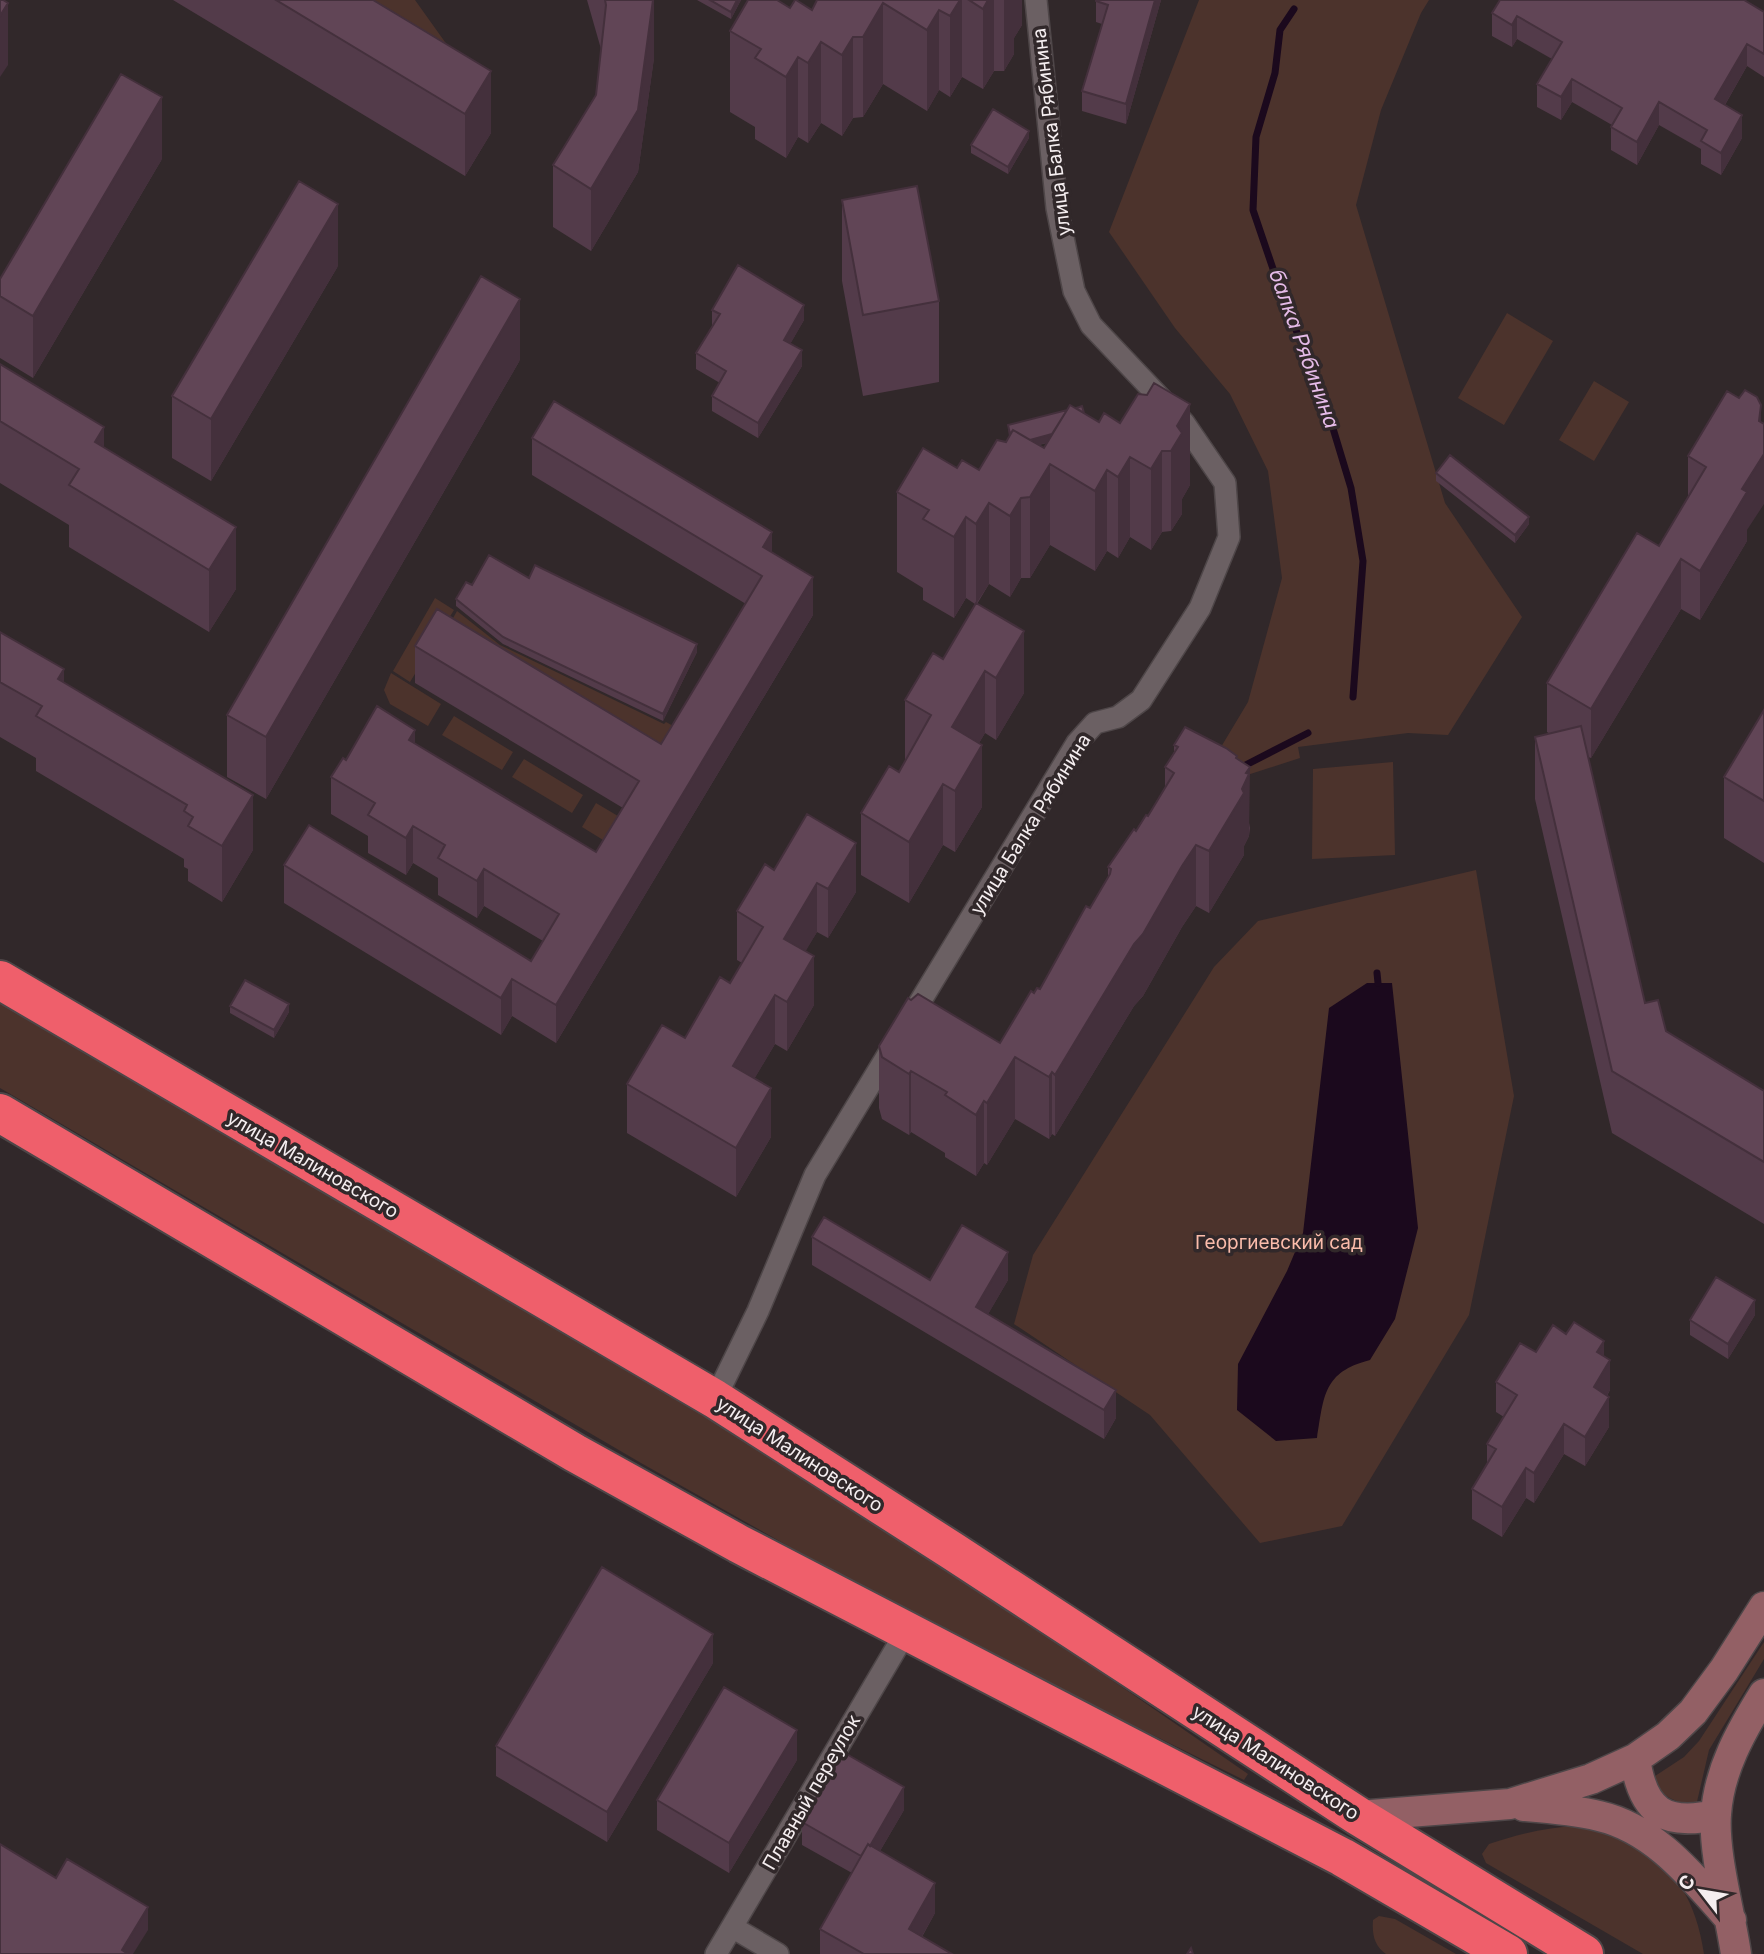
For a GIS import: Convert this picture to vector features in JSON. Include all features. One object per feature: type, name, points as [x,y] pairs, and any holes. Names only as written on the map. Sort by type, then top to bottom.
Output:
[{"type":"highway","name":"улица Малиновского","points":[[0,980],[715,1399],[1358,1816],[1584,1954]]},
{"type":"highway","points":[[0,1113],[575,1453],[739,1544],[1342,1857],[1508,1954]]},
{"type":"main road","points":[[1510,1804],[1591,1779],[1635,1759],[1668,1736],[1693,1713],[1764,1607]]},
{"type":"main road","points":[[1736,1954],[1719,1854],[1716,1815],[1722,1779],[1740,1733],[1764,1694]]},
{"type":"main road","points":[[1635,1759],[1639,1782],[1648,1800],[1659,1811],[1676,1819],[1692,1820],[1716,1815]]},
{"type":"main road","points":[[1358,1816],[1510,1804],[1601,1816],[1640,1833],[1678,1861],[1731,1920]]},
{"type":"street","name":"улица Балка Рябинина","points":[[715,1399],[758,1311],[815,1175],[1077,743],[1095,723],[1118,716],[1140,700],[1200,608],[1229,537],[1225,483],[1184,423],[1091,325],[1074,291],[1057,208],[1036,0]]},
{"type":"street","name":"Плавный переулок","points":[[716,1954],[906,1630]]},
{"type":"street","points":[[732,1927],[778,1954]]},
{"type":"green space","points":[[362,0],[415,0],[450,49]]},
{"type":"green space","points":[[1199,0],[1429,0],[1421,13],[1381,110],[1356,205],[1445,503],[1522,617],[1448,735],[1408,733],[1298,747],[1300,758],[1238,778],[1212,762],[1248,702],[1282,578],[1268,471],[1230,394],[1175,328],[1109,232]]},
{"type":"green space","points":[[1507,313],[1553,341],[1504,425],[1458,398]]},
{"type":"green space","points":[[1594,381],[1629,402],[1594,461],[1559,440]]},
{"type":"green space","points":[[435,598],[454,610],[410,682],[393,671]]},
{"type":"green space","points":[[457,611],[500,645],[682,731],[656,775],[438,645]]},
{"type":"green space","points":[[391,673],[441,704],[428,726],[390,704],[384,690]]},
{"type":"green space","points":[[454,716],[513,752],[502,770],[442,735]]},
{"type":"green space","points":[[524,759],[583,795],[572,813],[512,777]]},
{"type":"green space","points":[[1393,762],[1395,855],[1312,859],[1313,769]]},
{"type":"green space","points":[[596,803],[628,822],[608,843],[582,827]]},
{"type":"green space","name":"Георгиевский сад","points":[[1476,870],[1514,1096],[1469,1315],[1342,1526],[1260,1543],[1150,1415],[1014,1324],[1033,1255],[1214,967],[1258,921]]},
{"type":"green space","points":[[0,1001],[512,1300],[753,1445],[968,1583],[1248,1774],[1244,1780],[997,1658],[790,1547],[641,1463],[0,1088]]},
{"type":"green space","points":[[1764,1642],[1764,1659],[1709,1750],[1696,1806],[1670,1798],[1659,1790],[1652,1778],[1684,1757],[1699,1741]]},
{"type":"green space","points":[[1579,1826],[1625,1838],[1661,1863],[1682,1888],[1690,1903],[1704,1954],[1643,1954],[1486,1863],[1482,1854],[1489,1844],[1511,1837],[1544,1829]]},
{"type":"green space","points":[[1379,1916],[1395,1919],[1456,1954],[1386,1954],[1376,1943],[1374,1935],[1373,1920]]},
{"type":"shaded area","points":[[1367,983],[1392,983],[1418,1228],[1395,1319],[1370,1360],[1343,1371],[1334,1379],[1324,1398],[1317,1438],[1276,1441],[1237,1410],[1238,1364],[1287,1271],[1303,1233],[1329,1008]]},
{"type":"building","points":[[0,0],[8,3],[0,16]]},
{"type":"building","points":[[276,0],[373,0],[491,71],[465,114]]},
{"type":"building","points":[[605,0],[653,0],[638,110],[591,189],[553,165],[596,95]]},
{"type":"building","points":[[710,0],[737,0],[731,12]]},
{"type":"building","points":[[748,0],[777,0],[790,8],[796,0],[812,10],[817,0],[960,0],[950,16],[939,10],[927,30],[883,3],[863,37],[853,37],[842,55],[821,42],[808,63],[798,57],[786,77],[755,58],[761,49],[730,31]]},
{"type":"building","points":[[969,0],[988,0],[983,9]]},
{"type":"building","points":[[1096,0],[1155,0],[1126,104],[1082,91],[1108,5]]},
{"type":"building","points":[[1500,0],[1744,0],[1764,12],[1764,54],[1747,44],[1715,99],[1742,115],[1721,153],[1701,141],[1707,130],[1659,102],[1637,142],[1611,127],[1622,108],[1572,79],[1561,97],[1537,84],[1562,42],[1517,16],[1512,25],[1492,13]]},
{"type":"building","points":[[121,74],[162,97],[33,316],[0,296],[0,279]]},
{"type":"building","points":[[993,109],[1029,131],[1008,167],[971,145]]},
{"type":"building","points":[[299,181],[338,204],[211,419],[172,396]]},
{"type":"building","points":[[917,186],[939,301],[863,315],[842,200]]},
{"type":"building","points":[[738,265],[804,305],[784,340],[802,350],[758,423],[712,396],[726,371],[696,353],[720,314],[712,310]]},
{"type":"building","points":[[481,276],[520,299],[266,737],[227,715]]},
{"type":"building","points":[[0,364],[104,427],[95,442],[236,527],[209,570],[69,485],[79,469],[0,421]]},
{"type":"building","points":[[1154,383],[1190,404],[1177,426],[1182,433],[1171,451],[1162,451],[1151,469],[1130,457],[1118,477],[1107,470],[1095,491],[1050,464],[1030,497],[1021,498],[1010,516],[989,503],[976,524],[966,517],[954,537],[923,519],[929,510],[897,492],[923,448],[957,468],[962,460],[979,470],[997,440],[1006,442],[1013,430],[1044,448],[1070,405],[1099,422],[1104,413],[1120,423],[1138,394],[1147,395]]},
{"type":"building","points":[[1745,390],[1757,397],[1761,405],[1759,421],[1764,424],[1764,454],[1742,489],[1747,492],[1700,571],[1681,559],[1591,709],[1547,683],[1637,533],[1659,546],[1706,467],[1688,456],[1727,391],[1739,398]]},
{"type":"building","points":[[554,401],[772,532],[763,547],[813,577],[556,1005],[512,979],[501,998],[284,865],[309,825],[531,961],[559,914],[484,869],[477,881],[438,858],[445,845],[413,826],[406,838],[368,815],[375,803],[331,777],[343,758],[346,760],[377,706],[415,730],[409,740],[596,852],[639,781],[415,646],[437,609],[661,744],[762,576],[532,438]]},
{"type":"building","points":[[1067,410],[1052,434],[1030,440],[1013,430],[1010,434],[1008,425]]},
{"type":"building","points":[[1450,455],[1529,517],[1515,535],[1436,473]]},
{"type":"building","points":[[489,555],[529,578],[535,565],[697,644],[663,714],[503,637],[456,599],[466,582],[472,585]]},
{"type":"building","points":[[976,603],[1024,631],[996,678],[985,671],[952,727],[982,745],[955,791],[943,784],[909,842],[861,813],[889,766],[899,772],[931,715],[905,700],[933,653],[943,659]]},
{"type":"building","points":[[0,632],[64,669],[58,679],[253,795],[222,846],[188,826],[193,817],[184,811],[187,805],[36,716],[42,706],[0,682]]},
{"type":"building","points":[[1764,710],[1764,801],[1724,777]]},
{"type":"building","points":[[1581,726],[1645,1003],[1658,1000],[1666,1031],[1764,1091],[1764,1162],[1612,1071],[1535,737]]},
{"type":"building","points":[[1185,727],[1226,748],[1250,767],[1242,789],[1244,793],[1209,851],[1196,845],[1055,1075],[1052,1072],[1049,1077],[1015,1057],[987,1103],[984,1101],[976,1115],[945,1095],[947,1092],[911,1071],[909,1074],[882,1057],[879,1046],[908,998],[911,1000],[918,994],[1000,1043],[1031,991],[1034,993],[1037,988],[1040,989],[1086,906],[1090,908],[1110,874],[1111,869],[1108,867],[1134,829],[1136,831],[1146,815],[1148,816],[1174,773],[1165,767],[1178,747],[1174,745]]},
{"type":"building","points":[[807,814],[856,843],[828,889],[817,883],[784,939],[814,956],[787,1002],[775,995],[733,1066],[771,1088],[736,1148],[627,1084],[662,1025],[685,1038],[720,977],[730,983],[763,927],[737,911],[765,864],[774,870]]},
{"type":"building","points":[[245,980],[289,1004],[274,1030],[230,1006]]},
{"type":"building","points":[[824,1217],[930,1280],[962,1225],[1008,1252],[976,1307],[1116,1390],[1104,1410],[812,1237]]},
{"type":"building","points":[[1716,1277],[1755,1300],[1728,1344],[1690,1320]]},
{"type":"building","points":[[1574,1322],[1604,1341],[1597,1352],[1610,1360],[1594,1387],[1609,1397],[1585,1437],[1564,1424],[1534,1473],[1526,1468],[1502,1507],[1472,1489],[1496,1449],[1487,1444],[1517,1395],[1496,1382],[1520,1343],[1536,1352],[1553,1325],[1566,1334]]},
{"type":"building","points":[[602,1567],[713,1634],[607,1812],[496,1746]]},
{"type":"building","points":[[724,1687],[797,1730],[729,1843],[657,1800]]},
{"type":"building","points":[[843,1752],[904,1787],[870,1846],[868,1844],[861,1856],[802,1822]]},
{"type":"building","points":[[0,1844],[56,1878],[67,1859],[148,1907],[122,1950],[128,1954],[0,1954]]},
{"type":"building","points":[[868,1844],[935,1883],[909,1929],[952,1954],[864,1954],[820,1929]]},
{"type":"waterway","name":"балка Рябинина","points":[[1294,9],[1280,30],[1275,73],[1256,137],[1253,210],[1285,304],[1322,392],[1351,488],[1363,561],[1353,697]]},
{"type":"waterway","points":[[1238,769],[1308,733]]},
{"type":"waterway","name":"балка Рябинина","points":[[1377,973],[1378,983]]}]
